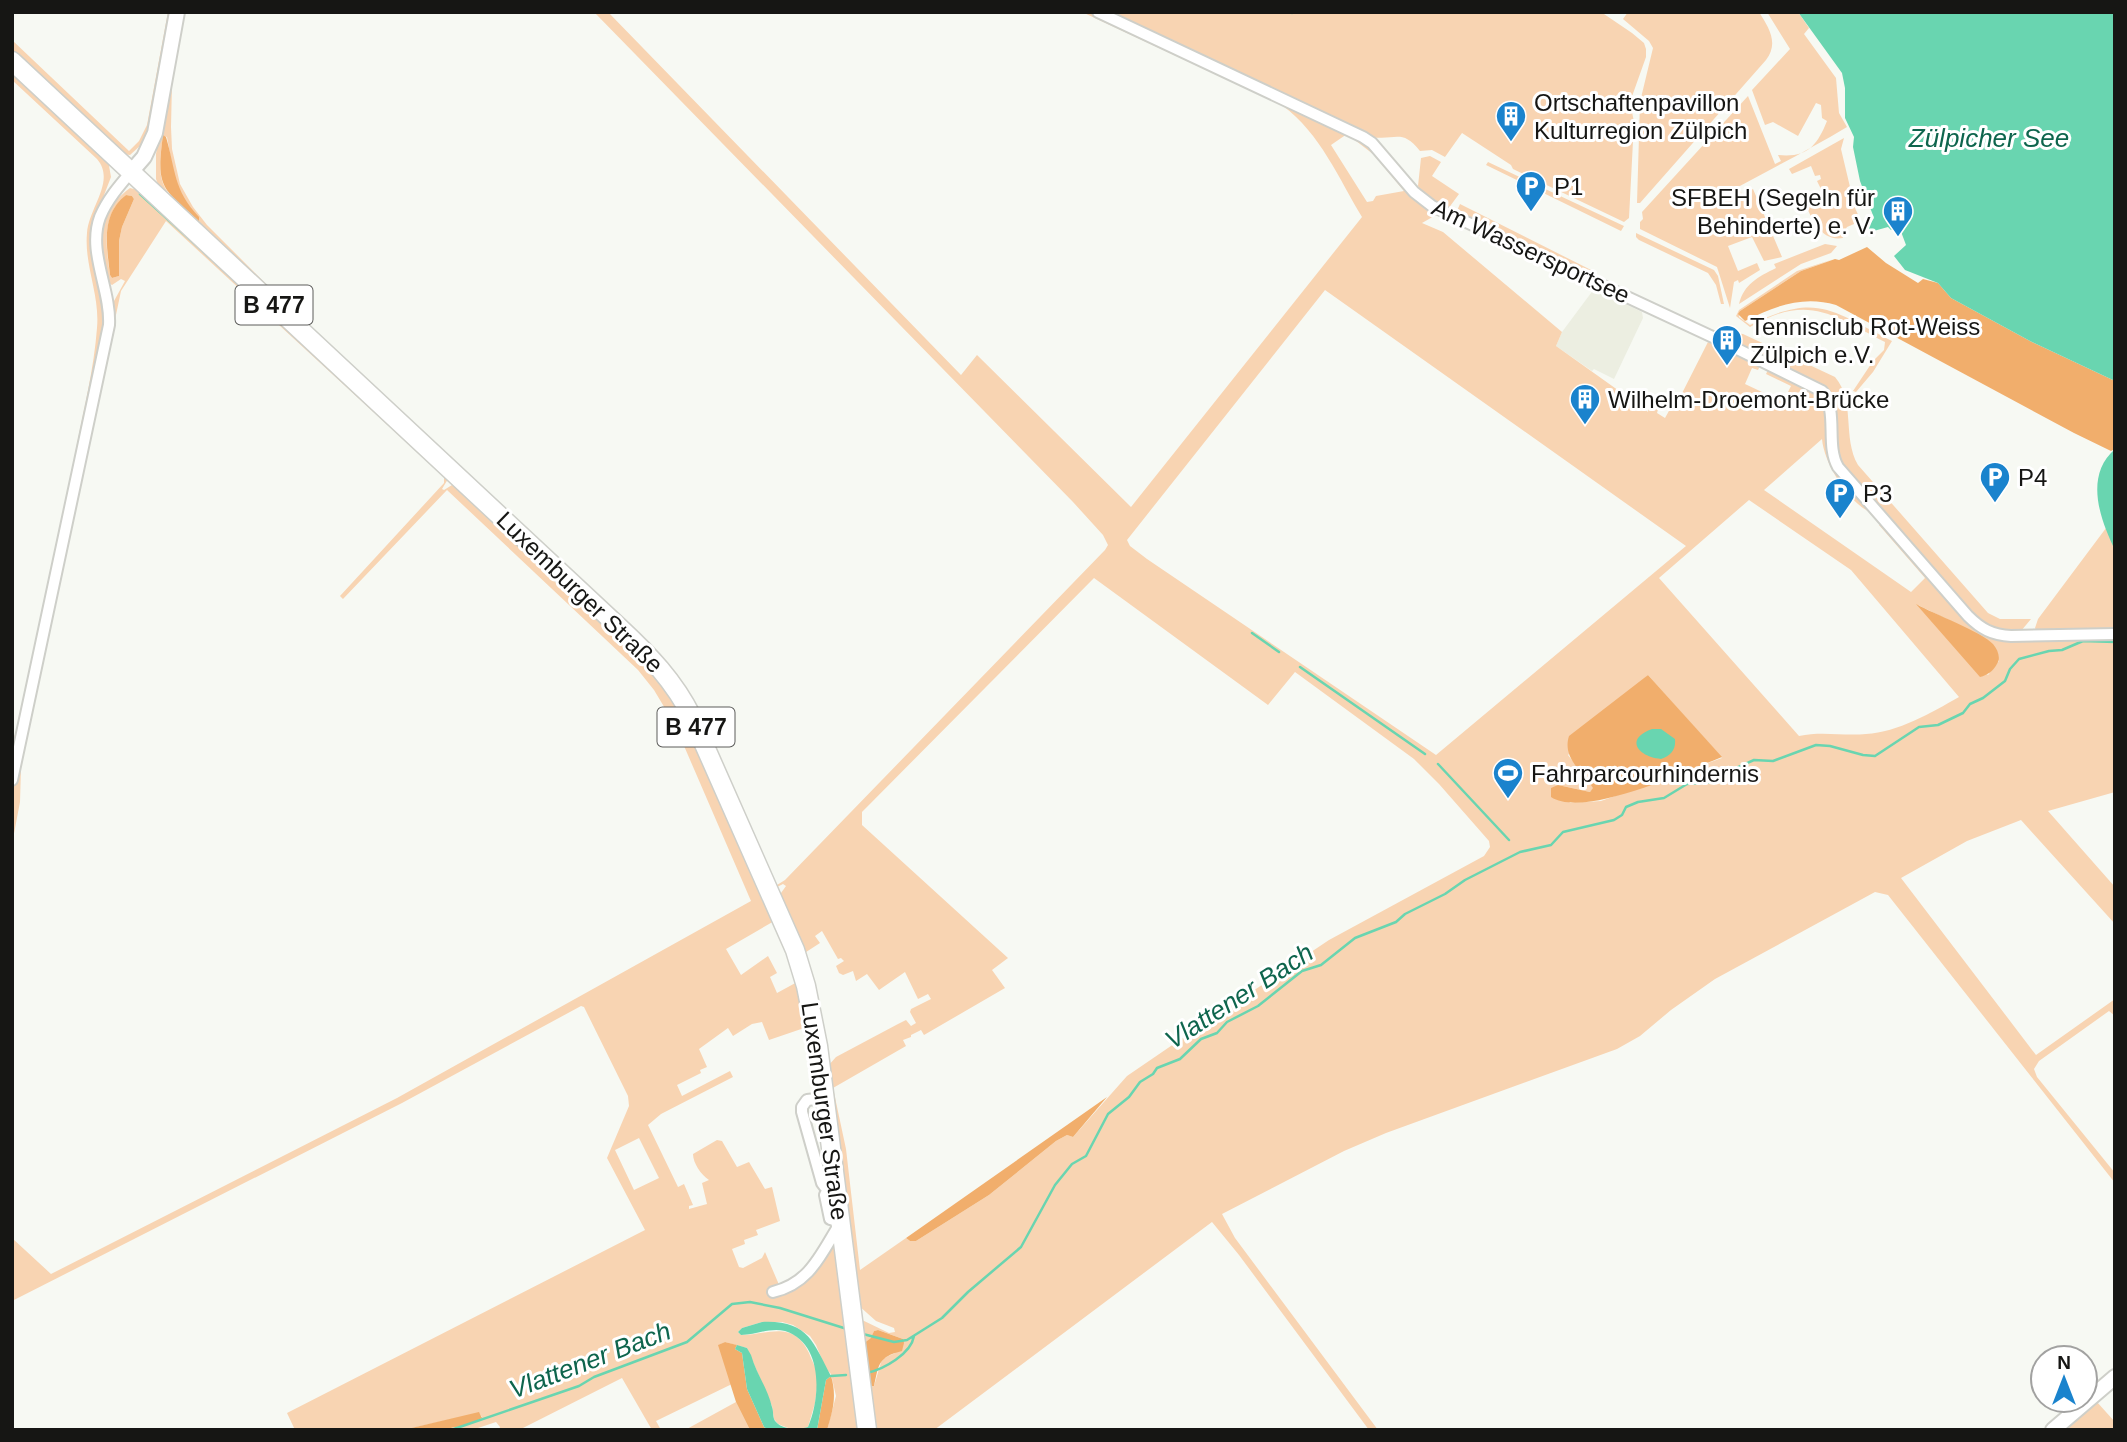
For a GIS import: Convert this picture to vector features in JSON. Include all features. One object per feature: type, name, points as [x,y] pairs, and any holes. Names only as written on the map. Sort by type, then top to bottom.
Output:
[{"type":"main road","name":"B 477","points":[[12,61],[131,172]]},
{"type":"main road","name":"Luxemburger Straße","points":[[131,172],[620,628],[670,679],[692,717],[798,957],[813,1017],[825,1098],[834,1186],[841,1222],[867,1430]]},
{"type":"street","points":[[12,780],[107,333],[108,301],[97,253],[98,226],[110,198],[144,157],[155,133],[177,12]]},
{"type":"street","name":"Am Wassersportsee","points":[[1098,12],[1363,137],[1372,143],[1414,192],[1432,206],[1822,391],[1829,406],[1833,457],[1842,473],[1973,621],[1990,633],[2023,636],[2115,634]]},
{"type":"street","points":[[825,1098],[807,1100],[802,1112],[822,1183],[825,1187],[834,1186]]},
{"type":"street","points":[[773,1292],[789,1288],[802,1280],[820,1257],[841,1222]]},
{"type":"street","points":[[2053,1430],[2115,1377]]},
{"type":"shaded area","points":[[168,12],[172,12],[150,131],[142,144],[130,155],[123,154],[12,53],[12,40],[129,151],[139,141],[147,125]]},
{"type":"shaded area","points":[[180,12],[185,12],[172,83],[171,127],[172,149],[180,184],[193,207],[207,225],[293,311],[648,643],[677,674],[690,694],[777,885],[785,880],[1108,545],[1103,535],[1073,502],[594,12],[608,12],[961,375],[977,355],[1131,507],[1362,217],[1318,143],[1308,129],[1283,106],[1082,12],[1091,12],[1349,134],[1367,145],[1436,215],[1422,223],[1443,232],[1562,332],[1556,346],[1629,398],[1632,395],[1644,401],[1644,408],[1648,412],[1649,401],[1659,406],[1657,413],[1665,418],[1670,409],[1673,411],[1708,342],[1760,366],[1758,370],[1752,368],[1745,384],[1783,402],[1791,386],[1766,374],[1769,368],[1820,394],[1825,407],[1828,450],[1870,512],[1854,500],[1838,481],[1827,459],[1822,439],[1764,490],[1911,592],[1925,578],[1879,525],[1883,524],[1974,629],[1994,638],[2115,637],[2115,792],[2048,811],[2115,887],[2115,924],[2021,820],[1967,841],[1901,878],[2036,1055],[2115,999],[2115,1016],[2109,1011],[2039,1061],[2034,1069],[2037,1077],[2115,1173],[2115,1183],[1888,895],[1875,892],[1715,979],[1640,1036],[1617,1049],[1386,1133],[1344,1151],[1222,1214],[1235,1238],[1378,1430],[1369,1430],[1212,1222],[934,1430],[871,1430],[860,1319],[889,1333],[895,1332],[894,1328],[876,1321],[858,1305],[838,1127],[828,1066],[836,1057],[906,1020],[911,1026],[916,1023],[911,1009],[931,999],[928,994],[918,999],[905,972],[879,990],[867,974],[856,981],[853,971],[843,975],[839,973],[836,966],[844,961],[838,959],[822,931],[815,936],[820,943],[803,954],[779,901],[786,886],[783,884],[772,887],[688,700],[160,190],[156,179],[156,154]],"holes":[[[1347,134],[1373,154],[1404,191],[1376,196],[1373,201],[1367,202],[1331,145]],[[163,136],[167,137],[175,182],[199,220],[169,193],[161,176]],[[1325,290],[1686,546],[1436,755],[1130,546],[1127,540]],[[1749,500],[1851,570],[1959,697],[1890,730],[1866,734],[1799,736],[1659,578]],[[1094,578],[1268,705],[1295,672],[1414,759],[1489,841],[1490,847],[1484,856],[1329,940],[1187,1035],[1127,1076],[1073,1137],[1067,1135],[1056,1141],[989,1195],[916,1241],[906,1238],[860,1270],[846,1149],[833,1088],[906,1046],[903,1040],[911,1035],[921,1030],[924,1035],[1005,988],[992,970],[1008,958],[862,825],[862,812]],[[1918,605],[1967,629],[1999,661],[1988,675]],[[1648,675],[1722,758],[1601,801],[1570,803],[1558,785],[1590,792],[1594,788],[1568,755]],[[878,1330],[903,1339],[895,1353],[882,1359],[874,1386],[863,1344],[872,1338],[874,1331]]]},
{"type":"shaded area","points":[[1103,12],[1601,12],[1632,33],[1644,43],[1646,49],[1646,57],[1630,102],[1634,122],[1629,218],[1624,222],[1513,169],[1511,165],[1462,133],[1445,157],[1432,150],[1420,151],[1403,138],[1372,137],[1223,65]]},
{"type":"shaded area","points":[[1628,12],[1759,12],[1772,42],[1766,60],[1640,203],[1637,203],[1640,102],[1653,48],[1649,41],[1623,19]]},
{"type":"shaded area","points":[[1767,12],[1798,12],[1809,28],[1804,34],[1836,78],[1839,113],[1847,127],[1810,148],[1827,121],[1822,118],[1821,105],[1816,103],[1798,136],[1773,122],[1765,125],[1752,90],[1790,49]]},
{"type":"shaded area","points":[[12,68],[108,160],[111,177],[94,221],[105,302],[104,327],[12,767],[12,735],[17,736],[94,358],[97,316],[87,233],[104,176],[97,159],[12,80]]},
{"type":"shaded area","points":[[1748,96],[1775,164],[1781,161],[1778,155],[1802,153],[1738,187],[1742,194],[1753,189],[1782,257],[1764,261],[1752,237],[1728,246],[1738,271],[1757,263],[1760,270],[1739,283],[1738,280],[1734,282],[1730,308],[1717,267],[1640,229],[1642,212]]},
{"type":"shaded area","points":[[163,135],[166,137],[180,188],[199,221],[176,201],[164,185],[160,166]]},
{"type":"shaded area","points":[[1844,138],[1841,149],[1855,208],[1861,221],[1847,227],[1843,238],[1836,238],[1829,237],[1819,228],[1805,203],[1824,195],[1817,181],[1821,179],[1820,175],[1815,176],[1811,166],[1792,174],[1789,169]]},
{"type":"shaded area","points":[[1430,156],[1441,162],[1432,176],[1459,194],[1448,209],[1427,197],[1418,186],[1421,158]]},
{"type":"shaded area","points":[[1488,162],[1624,226],[1621,231],[1486,165]]},
{"type":"shaded area","points":[[130,188],[145,192],[446,472],[448,479],[442,489],[452,485],[462,486],[643,656],[677,698],[764,892],[761,898],[770,905],[776,920],[726,949],[741,975],[768,956],[777,973],[770,977],[777,993],[799,981],[810,1026],[769,1040],[762,1022],[752,1024],[733,1036],[728,1028],[699,1049],[707,1067],[677,1085],[682,1096],[730,1071],[733,1077],[661,1114],[648,1125],[678,1187],[684,1184],[693,1205],[689,1206],[689,1209],[707,1204],[702,1183],[709,1180],[698,1168],[693,1154],[717,1140],[722,1141],[737,1167],[749,1162],[765,1189],[772,1187],[780,1221],[756,1230],[758,1235],[744,1240],[745,1244],[732,1249],[739,1267],[743,1268],[762,1258],[765,1252],[780,1287],[800,1277],[829,1236],[805,1273],[789,1286],[768,1290],[769,1295],[792,1287],[809,1274],[834,1235],[857,1430],[827,1430],[836,1396],[831,1374],[810,1336],[793,1325],[762,1322],[742,1328],[738,1332],[741,1335],[788,1332],[803,1342],[809,1353],[818,1379],[808,1427],[788,1428],[778,1424],[747,1348],[725,1342],[719,1345],[732,1384],[656,1421],[661,1430],[652,1430],[622,1378],[519,1430],[499,1430],[496,1422],[472,1430],[448,1430],[482,1417],[479,1413],[403,1430],[295,1430],[287,1413],[645,1230],[607,1158],[629,1106],[628,1096],[584,1007],[581,1006],[402,1103],[12,1301],[12,1238],[51,1274],[397,1098],[751,901],[675,725],[654,690],[638,670],[447,490],[343,599],[340,596],[444,483],[444,477],[166,221],[121,291],[21,767],[20,802],[12,844],[12,790],[111,337],[114,301],[125,281],[121,279],[112,285],[109,283],[103,255],[104,220],[118,199]],"holes":[[[126,195],[134,199],[119,241],[119,276],[112,278],[107,254],[107,232],[112,212]],[[639,1138],[659,1178],[634,1190],[615,1150]]]},
{"type":"shaded area","points":[[126,195],[134,199],[119,241],[119,276],[112,278],[107,232],[112,212]]},
{"type":"shaded area","points":[[1460,204],[1593,271],[1590,275],[1456,213]]},
{"type":"shaded area","points":[[1636,233],[1714,270],[1718,276],[1724,304],[1721,304],[1716,285],[1708,273],[1639,240]]},
{"type":"shaded area","points":[[1825,244],[1837,246],[1831,253],[1801,264],[1739,304],[1748,286],[1776,268],[1774,264]]},
{"type":"shaded area","points":[[1867,247],[1886,263],[1918,283],[1923,279],[1938,283],[1951,298],[2030,341],[2115,381],[2115,449],[2111,451],[2074,433],[1836,305],[1812,301],[1789,304],[1745,321],[1738,314],[1801,271],[1839,260]]},
{"type":"shaded area","points":[[1834,259],[1801,271],[1740,311],[1739,317],[1750,325],[1792,309],[1823,309],[1854,321],[1892,341],[1873,372],[1856,392],[1853,391],[1873,361],[1884,350],[1885,342],[1835,316],[1820,312],[1788,311],[1750,327],[1736,316],[1739,310],[1797,271]]},
{"type":"shaded area","points":[[1594,289],[1642,312],[1643,318],[1614,379],[1594,369],[1592,371],[1556,346],[1562,332]]},
{"type":"shaded area","points":[[1728,332],[1743,334],[1835,377],[1845,397],[1853,454],[1858,465],[1988,613],[2000,619],[2031,619],[2021,631],[2001,632],[1984,627],[1847,472],[1839,460],[1831,402],[1734,344]]},
{"type":"shaded area","points":[[2115,516],[2115,630],[2037,632],[2035,628],[2038,619]]},
{"type":"shaded area","points":[[1916,604],[1969,629],[1993,644],[1999,657],[1994,669],[1980,677]]},
{"type":"shaded area","points":[[1648,675],[1722,757],[1661,782],[1610,798],[1566,802],[1551,797],[1551,788],[1558,785],[1590,792],[1593,788],[1574,764],[1568,751],[1569,736]]},
{"type":"shaded area","points":[[1107,1097],[1073,1137],[1067,1135],[1056,1141],[989,1195],[916,1241],[906,1238]]},
{"type":"shaded area","points":[[878,1330],[903,1339],[904,1343],[902,1351],[881,1362],[874,1386],[869,1386],[863,1344]]},
{"type":"shaded area","points":[[725,1342],[737,1345],[735,1349],[742,1353],[747,1389],[764,1427],[769,1430],[750,1430],[736,1402],[718,1345]]},
{"type":"shaded area","points":[[831,1376],[834,1397],[831,1416],[827,1430],[817,1430],[826,1380]]},
{"type":"shaded area","points":[[2115,1382],[2115,1388],[2099,1400],[2099,1396]]},
{"type":"shaded area","points":[[736,1402],[750,1430],[685,1430]]},
{"type":"shaded area","points":[[2099,1404],[2115,1422],[2115,1430],[2059,1430],[2078,1414],[2099,1414]]},
{"type":"shaded area","points":[[479,1412],[482,1418],[463,1425],[444,1429],[403,1430]]},
{"type":"water","name":"Zülpicher See","points":[[1798,12],[2115,12],[2115,381],[2030,341],[1951,298],[1938,283],[1905,270],[1894,256],[1906,245],[1900,229],[1891,230],[1888,227],[1870,232],[1868,227],[1874,218],[1860,181],[1853,147],[1854,137],[1845,118],[1842,73]]},
{"type":"water","points":[[2115,449],[2115,550],[2100,512],[2097,485],[2105,460]]},
{"type":"water","points":[[1652,729],[1661,729],[1675,739],[1675,746],[1668,756],[1653,758],[1637,747],[1638,738]]},
{"type":"water","points":[[762,1322],[777,1322],[799,1329],[813,1343],[831,1376],[826,1380],[817,1430],[769,1430],[764,1427],[747,1389],[742,1353],[735,1349],[737,1345],[747,1348],[751,1355],[770,1400],[774,1419],[783,1427],[808,1427],[815,1401],[816,1372],[806,1347],[797,1337],[779,1330],[741,1335],[738,1332],[742,1328]]},
{"type":"waterway","points":[[140,194],[218,265]]},
{"type":"waterway","points":[[1252,633],[1279,652]]},
{"type":"waterway","name":"Vlattener Bach","points":[[863,1334],[894,1342],[907,1340],[942,1318],[1021,1247],[1055,1185],[1072,1164],[1086,1156],[1108,1114],[1129,1097],[1140,1082],[1157,1068],[1180,1059],[1201,1039],[1217,1033],[1227,1022],[1258,1006],[1302,971],[1321,965],[1355,938],[1396,922],[1405,914],[1445,894],[1465,880],[1520,852],[1551,845],[1563,832],[1614,820],[1622,815],[1626,807],[1638,802],[1664,798],[1687,784],[1713,782],[1754,760],[1773,761],[1816,745],[1875,756],[1919,727],[1938,725],[1963,713],[1970,704],[1983,698],[2005,681],[2010,669],[2019,659],[2062,650],[2083,641],[2115,642]]},
{"type":"waterway","points":[[1300,667],[1425,754]]},
{"type":"waterway","points":[[1438,764],[1509,840]]},
{"type":"waterway","name":"Vlattener Bach","points":[[451,1430],[579,1386],[594,1377],[687,1342],[732,1304],[750,1302],[780,1308],[847,1329]]},
{"type":"waterway","points":[[867,1373],[896,1360],[908,1349],[914,1336]]},
{"type":"waterway","points":[[831,1376],[846,1375]]},
{"type":"place","name":"Ortschaftenpavillon Kulturregion Zülpich","points":[[1511,143]]},
{"type":"place","name":"P1","points":[[1531,213]]},
{"type":"place","name":"SFBEH (Segeln für Behinderte) e. V.","points":[[1898,238]]},
{"type":"place","name":"Tennisclub Rot-Weiss Zülpich e.V.","points":[[1727,367]]},
{"type":"place","name":"Wilhelm-Droemont-Brücke","points":[[1585,426]]},
{"type":"place","name":"P4","points":[[1995,504]]},
{"type":"place","name":"P3","points":[[1840,520]]},
{"type":"place","name":"Fahrparcourhindernis","points":[[1508,800]]}]
